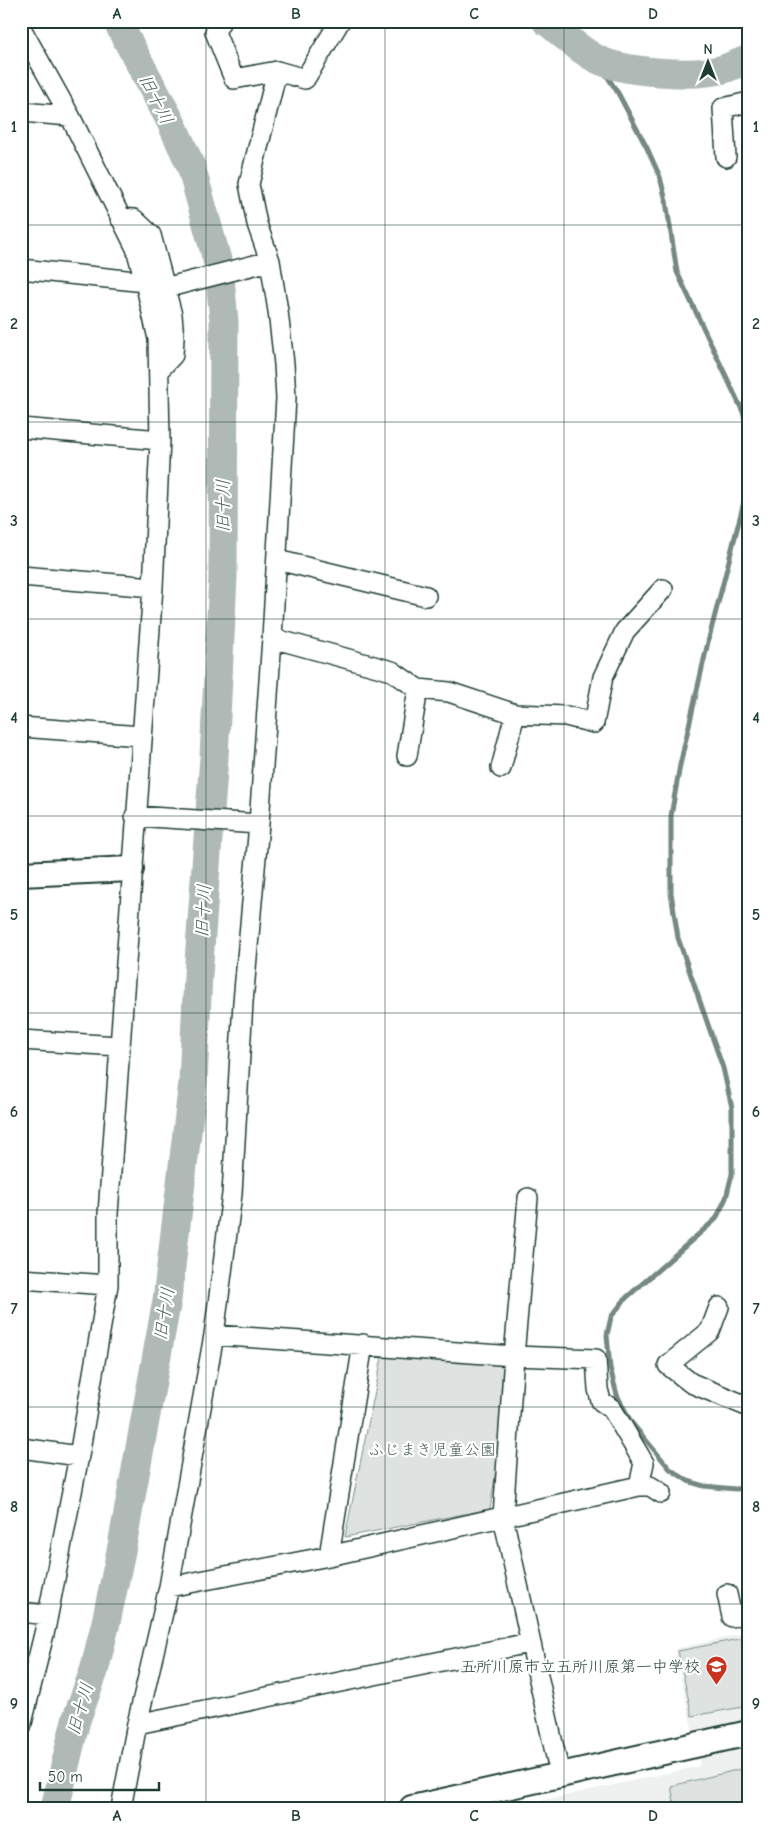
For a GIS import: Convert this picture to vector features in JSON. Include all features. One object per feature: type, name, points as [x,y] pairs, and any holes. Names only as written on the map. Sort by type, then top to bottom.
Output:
[{"type":"street","points":[[221,21],[215,32],[234,79],[278,71],[305,79],[340,21]]},
{"type":"street","points":[[21,28],[70,116],[136,248],[158,339],[160,440],[153,587],[131,869],[130,915],[108,1214],[108,1285],[79,1456],[48,1616],[21,1727]]},
{"type":"street","points":[[121,1808],[137,1724],[169,1587],[214,1335],[232,1194],[254,824],[272,638],[286,398],[283,355],[249,184],[278,71]]},
{"type":"street","points":[[726,157],[723,108],[749,102]]},
{"type":"street","points":[[21,112],[70,116]]},
{"type":"street","points":[[120,218],[134,219],[151,235],[167,288],[172,315],[173,355],[159,370]]},
{"type":"street","points":[[167,288],[266,262]]},
{"type":"street","points":[[21,270],[145,282]]},
{"type":"street","points":[[21,428],[160,440]]},
{"type":"street","points":[[277,560],[426,596]]},
{"type":"street","points":[[21,576],[153,587]]},
{"type":"street","points":[[272,638],[392,672],[418,690],[449,692],[515,714],[566,716],[594,723],[603,677],[625,631],[663,588]]},
{"type":"street","points":[[407,756],[418,690]]},
{"type":"street","points":[[501,768],[515,714]]},
{"type":"street","points":[[21,726],[141,736]]},
{"type":"street","points":[[135,816],[254,824]]},
{"type":"street","points":[[21,874],[131,869]]},
{"type":"street","points":[[21,1040],[120,1046]]},
{"type":"street","points":[[528,1198],[514,1356],[503,1517],[529,1643],[560,1775]]},
{"type":"street","points":[[21,1279],[108,1285]]},
{"type":"street","points":[[719,1307],[710,1331],[668,1365],[691,1383],[749,1407]]},
{"type":"street","points":[[214,1335],[514,1356],[596,1359],[598,1389],[601,1401],[612,1408],[644,1463],[639,1486]]},
{"type":"street","points":[[329,1556],[363,1344]]},
{"type":"street","points":[[21,1448],[79,1456]]},
{"type":"street","points":[[169,1587],[329,1556],[639,1486],[650,1486],[661,1493]]},
{"type":"street","points":[[727,1594],[732,1617],[749,1613]]},
{"type":"street","points":[[21,1612],[48,1616]]},
{"type":"street","points":[[137,1724],[529,1643]]},
{"type":"street","points":[[412,1808],[749,1733]]},
{"type":"shaded area","name":"五所川原市立五所川原第一中学校","points":[[749,1632],[749,1808],[508,1808],[700,1766],[675,1649]]},
{"type":"green space","name":"ふじまき児童公園","points":[[514,1356],[490,1509],[345,1537],[382,1357]]},
{"type":"green space","points":[[749,1637],[749,1706],[692,1716],[678,1651]]},
{"type":"green space","points":[[749,1767],[749,1808],[675,1808],[671,1786]]},
{"type":"waterway","name":"旧十川","points":[[55,1808],[76,1720],[94,1671],[106,1622],[121,1551],[167,1300],[193,1082],[198,975],[214,757],[223,577],[224,321],[219,267],[191,166],[170,120],[117,21]]},
{"type":"waterway","points":[[546,21],[576,46],[595,58],[622,67],[659,72],[695,73],[724,69],[749,59]]},
{"type":"waterway","points":[[596,59],[618,93],[660,177],[666,201],[677,272],[743,412],[749,434]]},
{"type":"waterway","points":[[749,474],[746,494],[708,642],[680,765],[671,816],[671,893],[678,938],[723,1068],[732,1108],[732,1174],[726,1198],[716,1219],[626,1298],[611,1317],[607,1335],[610,1368],[617,1395],[631,1422],[670,1469],[688,1481],[704,1486],[735,1489],[749,1488]]},
{"type":"place","name":"五所川原市立五所川原第一中学校","points":[[716,1685]]}]
